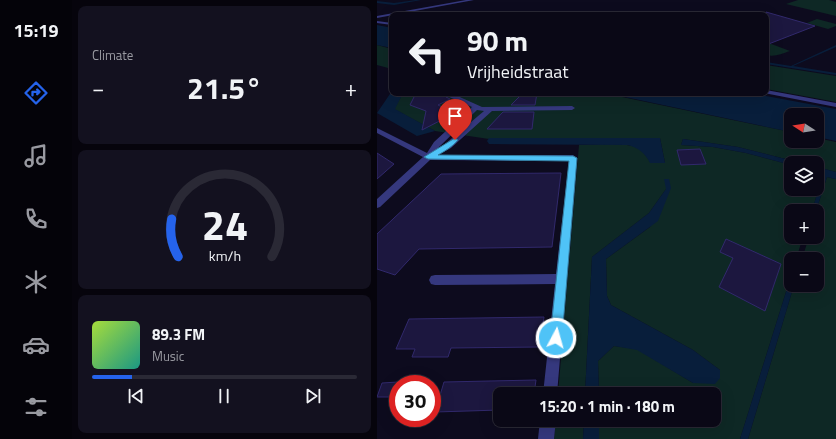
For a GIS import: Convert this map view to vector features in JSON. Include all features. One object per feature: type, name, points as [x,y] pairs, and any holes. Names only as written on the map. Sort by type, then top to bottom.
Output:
[{"type":"street","points":[[405,12],[472,0]]},
{"type":"street","points":[[377,17],[389,15]]},
{"type":"street","points":[[377,22],[389,24]]},
{"type":"street","points":[[769,93],[836,105]]},
{"type":"street","points":[[451,96],[476,107],[490,109],[572,108]]},
{"type":"street","points":[[377,205],[428,157],[437,144],[476,107]]},
{"type":"street","points":[[428,157],[448,146],[490,109]]},
{"type":"street","points":[[377,130],[428,157],[573,158],[551,387]]},
{"type":"street","points":[[435,280],[562,279]]},
{"type":"street","points":[[545,439],[546,427]]},
{"type":"green space","points":[[798,0],[829,0],[836,2],[836,16],[786,4]]},
{"type":"green space","points":[[817,19],[836,24],[836,26],[828,29],[807,23]]},
{"type":"green space","points":[[769,43],[790,51],[781,54],[769,56]]},
{"type":"green space","points":[[377,45],[389,48],[389,68],[377,65]]},
{"type":"green space","points":[[769,65],[836,76],[836,102],[769,90]]},
{"type":"green space","points":[[401,96],[617,96],[784,131],[784,148],[824,148],[824,139],[836,142],[836,172],[824,169],[824,156],[784,156],[784,159],[738,147],[683,139],[681,145],[713,147],[746,153],[784,163],[784,196],[816,196],[814,204],[784,204],[784,244],[801,244],[798,252],[784,252],[784,292],[786,292],[740,439],[599,439],[599,427],[721,427],[721,387],[599,387],[598,361],[614,346],[637,349],[693,383],[720,370],[693,350],[611,305],[607,296],[606,259],[650,227],[666,189],[649,213],[592,257],[585,387],[559,387],[579,145],[618,144],[633,146],[642,151],[651,163],[665,163],[660,138],[489,139],[435,131],[394,109]]},
{"type":"green space","points":[[827,177],[836,179],[836,439],[748,439],[792,292],[824,292],[824,252],[804,252],[807,244],[824,244],[824,204],[818,204],[821,196],[824,196],[824,186]]},
{"type":"green space","points":[[555,427],[584,427],[583,439],[554,439]]},
{"type":"water","points":[[377,25],[389,27],[389,47],[377,45]]},
{"type":"water","points":[[389,95],[402,96],[395,109],[435,131],[417,136],[377,113]]},
{"type":"water","points":[[620,96],[766,96],[836,109],[836,141],[824,138],[824,108],[784,108],[784,131]]},
{"type":"water","points":[[489,138],[660,138],[665,163],[650,163],[641,151],[628,145],[489,144],[487,141]]},
{"type":"water","points":[[683,139],[738,147],[784,159],[784,163],[746,153],[713,147],[681,145]]},
{"type":"water","points":[[824,169],[836,172],[836,179],[827,177],[824,186]]},
{"type":"water","points":[[664,179],[669,179],[671,188],[658,221],[606,259],[607,296],[611,305],[693,350],[720,370],[720,378],[715,384],[693,383],[637,350],[614,346],[598,361],[599,387],[585,387],[592,257],[649,213],[666,189]]},
{"type":"water","points":[[816,196],[821,196],[818,204],[814,204]]},
{"type":"water","points":[[786,292],[792,292],[748,439],[740,439]]},
{"type":"water","points":[[584,427],[599,427],[599,439],[583,439]]},
{"type":"building","points":[[769,13],[815,26],[769,44]]},
{"type":"building","points":[[414,96],[446,96],[450,99],[438,105],[455,113],[422,130],[426,111],[410,105]]},
{"type":"building","points":[[520,96],[536,96],[535,105],[511,105]]},
{"type":"building","points":[[503,112],[534,112],[532,129],[487,129]]},
{"type":"building","points":[[700,149],[706,164],[681,165],[677,150]]},
{"type":"building","points":[[377,153],[394,164],[377,179]]},
{"type":"building","points":[[561,173],[552,247],[419,249],[395,275],[377,269],[377,234],[441,174]]},
{"type":"building","points":[[726,239],[781,264],[765,311],[719,287],[733,258],[720,252]]},
{"type":"building","points":[[544,317],[540,347],[451,348],[448,357],[412,357],[415,349],[396,349],[409,319]]},
{"type":"building","points":[[536,380],[535,387],[493,387],[493,410],[441,412],[441,392],[444,382]]},
{"type":"building","points":[[382,383],[389,383],[389,397],[377,397]]},
{"type":"waterway","points":[[377,2],[394,4],[420,0]]},
{"type":"waterway","points":[[792,66],[836,46]]},
{"type":"waterway","points":[[769,63],[836,74]]},
{"type":"route","points":[[455,140],[448,146],[428,157],[573,158],[556,338]]}]
